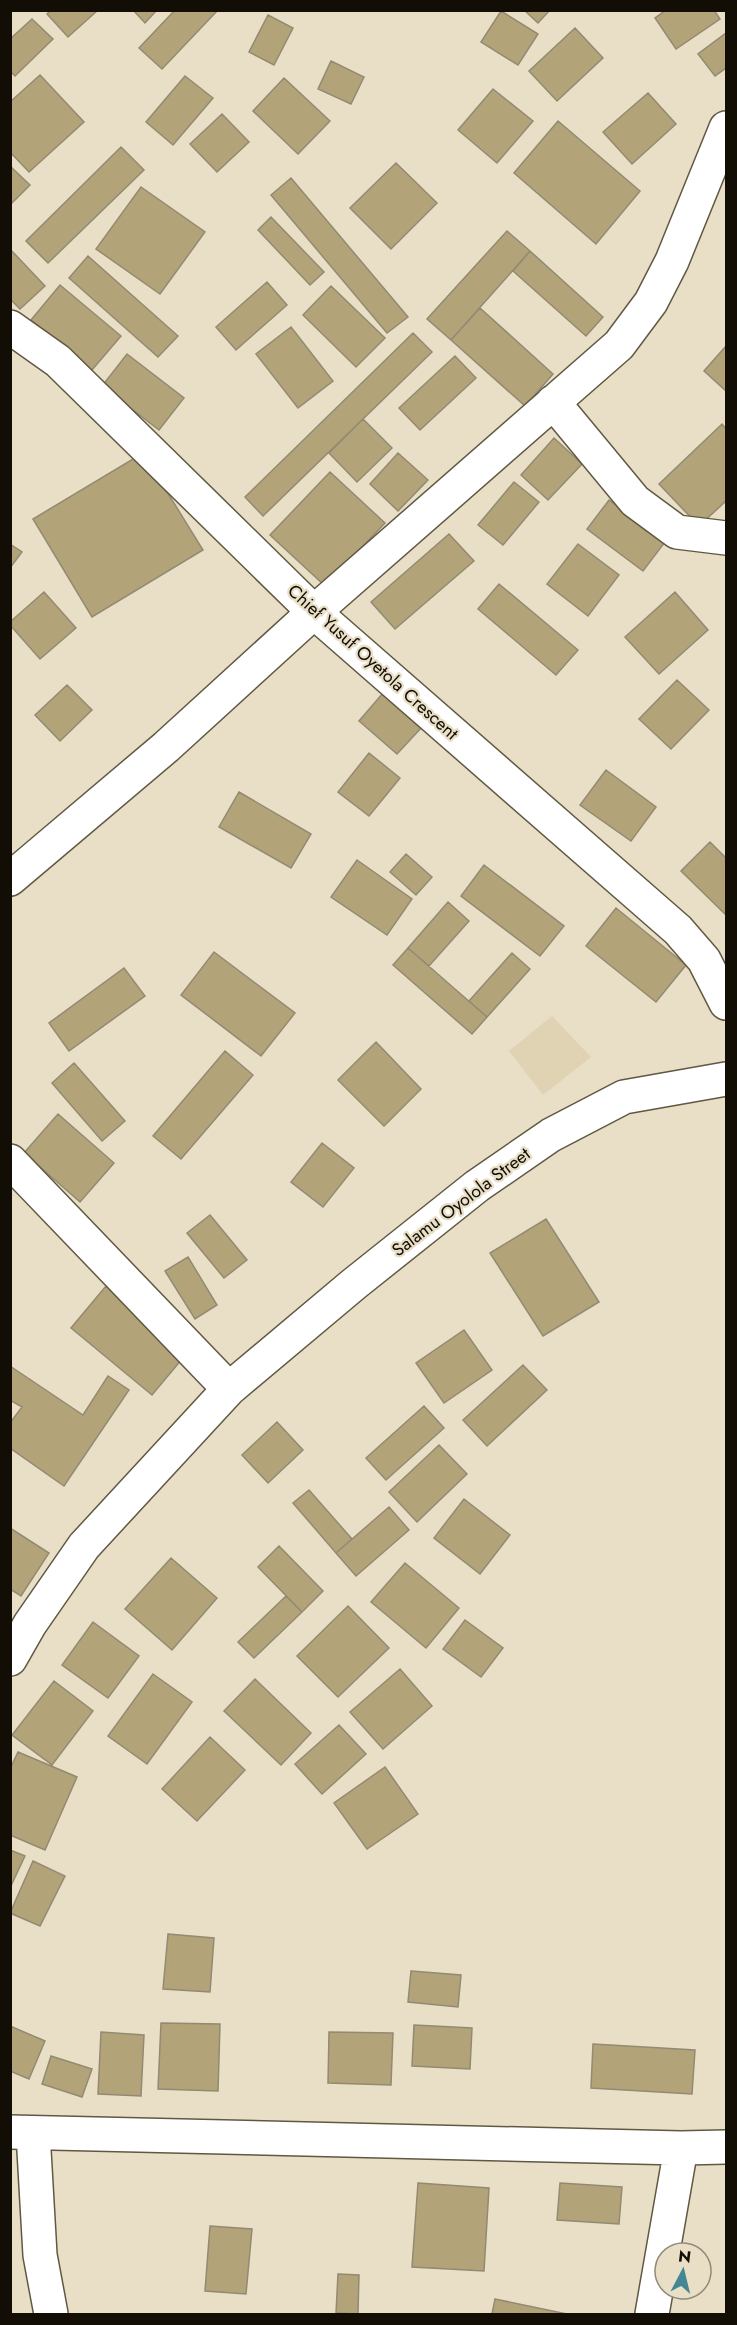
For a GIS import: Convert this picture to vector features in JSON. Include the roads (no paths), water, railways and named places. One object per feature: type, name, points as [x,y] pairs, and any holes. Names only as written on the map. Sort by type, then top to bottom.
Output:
[{"type":"street","points":[[10,879],[166,747],[314,612],[619,345],[651,302],[672,261],[726,129]]},
{"type":"street","name":"Chief Yusuf Oyetola Crescent","points":[[10,327],[58,361],[314,612],[678,930],[704,960],[726,1003]]},
{"type":"street","points":[[553,402],[635,501],[677,532],[726,538]]},
{"type":"street","name":"Salamu Oyolola Street","points":[[10,1659],[30,1624],[84,1546],[229,1389],[354,1284],[477,1186],[551,1135],[624,1097],[726,1080]]},
{"type":"street","points":[[10,1161],[229,1389]]},
{"type":"street","points":[[51,2314],[22,2132],[681,2148],[726,2147]]},
{"type":"street","points":[[652,2314],[681,2148]]}]
